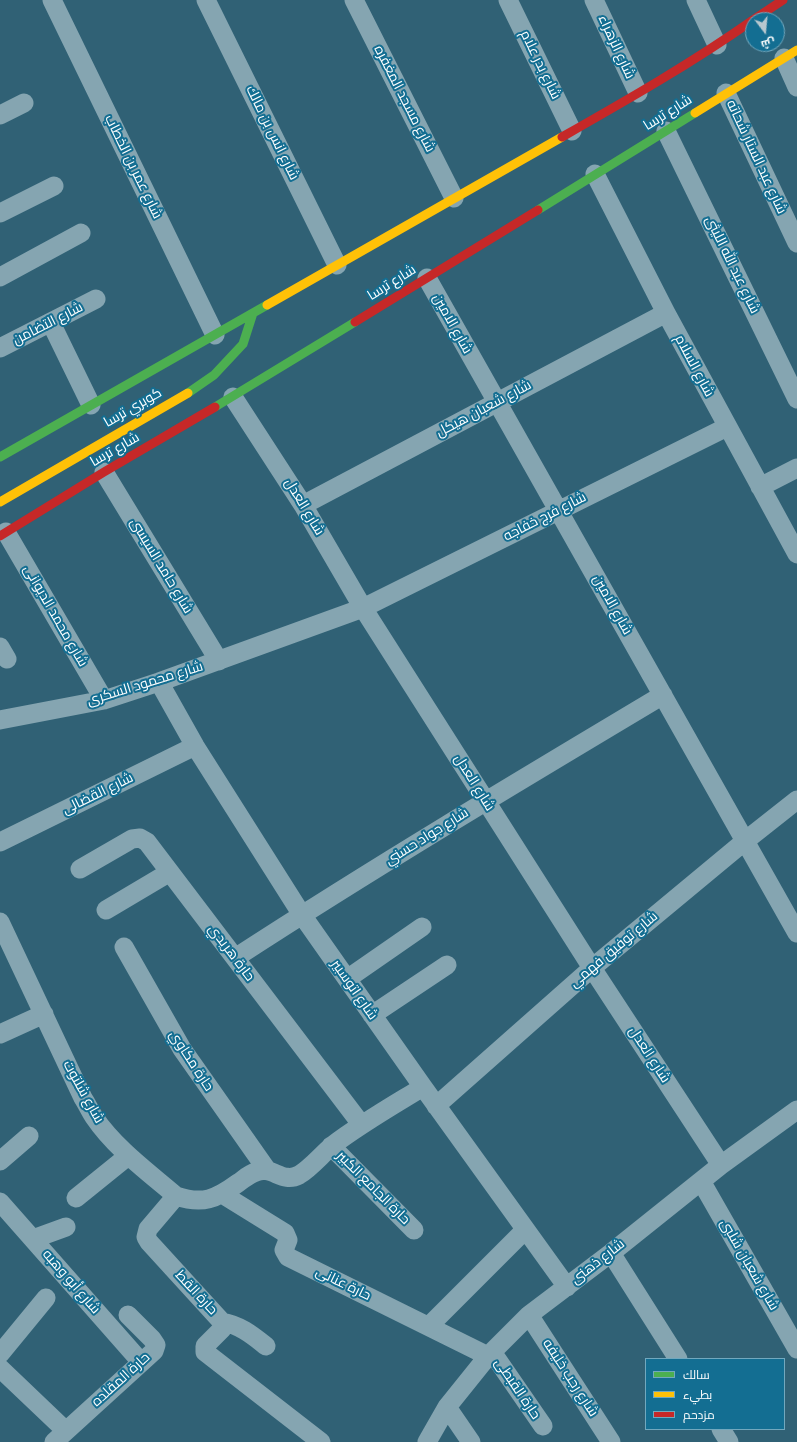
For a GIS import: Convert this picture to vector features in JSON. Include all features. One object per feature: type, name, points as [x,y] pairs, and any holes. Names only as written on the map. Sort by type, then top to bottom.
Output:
[{"type":"main road","points":[[765,12],[782,0]]},
{"type":"main road","points":[[0,457],[638,93],[745,25]]},
{"type":"main road","name":"شارع ترسا","points":[[3,534],[104,472],[233,397],[790,54]]},
{"type":"main road","name":"كوبري ترسا","points":[[0,502],[197,388],[214,375],[243,344],[253,313]]},
{"type":"street","name":"شارع عمر بن الخطاب","points":[[52,0],[214,335]]},
{"type":"street","name":"شارع انس بن مالك","points":[[206,0],[337,265]]},
{"type":"street","name":"شارع مسجد المغفره","points":[[354,0],[454,198]]},
{"type":"street","name":"شارع بدر علام","points":[[508,0],[572,130]]},
{"type":"street","name":"شارع الزهراء","points":[[594,0],[638,93]]},
{"type":"street","points":[[696,0],[717,44]]},
{"type":"street","points":[[790,54],[797,87]]},
{"type":"street","name":"شارع عبد الستار شحاته","points":[[726,94],[797,243]]},
{"type":"street","points":[[0,115],[24,103]]},
{"type":"street","name":"شارع عبد الله الليثى","points":[[666,131],[797,399]]},
{"type":"street","name":"شارع السلام","points":[[595,174],[666,313],[797,554]]},
{"type":"street","points":[[0,213],[54,186]]},
{"type":"street","points":[[0,276],[82,233]]},
{"type":"street","name":"شارع الامين","points":[[426,278],[797,933]]},
{"type":"street","name":"شارع التضامن","points":[[0,348],[96,299]]},
{"type":"street","name":"شارع شعبان هيكل","points":[[303,505],[666,313]]},
{"type":"street","points":[[51,322],[91,405]]},
{"type":"street","name":"شارع العدل","points":[[233,397],[303,505],[363,608],[592,968],[721,1165]]},
{"type":"street","name":"شارع فرج خفاجه","points":[[219,661],[363,608],[727,427]]},
{"type":"street","points":[[760,487],[797,468]]},
{"type":"street","name":"شارع حامد السيسى","points":[[104,472],[219,661]]},
{"type":"street","name":"شارع محمد الديوانى","points":[[3,534],[104,700]]},
{"type":"street","name":"شارع محمود السكرى","points":[[0,720],[104,700],[219,661]]},
{"type":"street","name":"شارع اتوسبير","points":[[159,682],[195,746],[302,915],[436,1106],[567,1287]]},
{"type":"street","name":"شارع جواد حسني","points":[[235,958],[486,801],[663,695]]},
{"type":"street","name":"شارع القضالى","points":[[0,842],[195,746]]},
{"type":"street","name":"شارع توفيق فهمي","points":[[436,1106],[592,968],[745,841],[797,800]]},
{"type":"street","name":"حارة هريدي","points":[[80,869],[132,839],[140,838],[148,842],[361,1124]]},
{"type":"street","points":[[106,910],[170,872]]},
{"type":"street","name":"شارع شلتوت","points":[[0,922],[83,1098],[94,1117],[108,1135],[128,1156],[176,1196],[185,1199],[198,1200],[211,1199],[222,1194]]},
{"type":"street","points":[[347,979],[422,927]]},
{"type":"street","name":"حارة مكاوي","points":[[124,947],[182,1049],[267,1170]]},
{"type":"street","points":[[372,1015],[447,965]]},
{"type":"street","points":[[0,1034],[44,1014]]},
{"type":"street","points":[[222,1194],[258,1170],[267,1170],[283,1177],[291,1178],[300,1174],[331,1146],[361,1124],[423,1087]]},
{"type":"street","name":"شارع ذهنى","points":[[427,1442],[447,1407],[490,1354],[529,1315],[611,1253],[721,1165],[797,1110]]},
{"type":"street","points":[[0,1162],[29,1136]]},
{"type":"street","name":"حارة الجامع الكبير","points":[[331,1146],[414,1230]]},
{"type":"street","points":[[76,1198],[128,1156]]},
{"type":"street","name":"شارع شعبان شلبى","points":[[701,1181],[797,1349]]},
{"type":"street","name":"حارة عنانى","points":[[222,1194],[285,1233],[288,1240],[284,1250],[288,1257],[490,1354]]},
{"type":"street","name":"حارة القط","points":[[176,1196],[148,1229],[146,1237],[222,1322],[222,1329],[205,1346],[205,1352],[321,1442]]},
{"type":"street","name":"شارع أبو وهبه","points":[[0,1202],[141,1362]]},
{"type":"street","points":[[33,1239],[66,1227]]},
{"type":"street","points":[[429,1326],[525,1230]]},
{"type":"street","points":[[611,1253],[677,1358]]},
{"type":"street","points":[[0,1354],[46,1298]]},
{"type":"street","name":"حارة المقلده","points":[[60,1436],[154,1351],[156,1345],[152,1339],[128,1315]]},
{"type":"street","name":"شارع رجب خليفه","points":[[529,1315],[610,1442]]},
{"type":"street","points":[[222,1322],[233,1324],[243,1329],[266,1346]]},
{"type":"street","name":"حارة القبطى","points":[[490,1354],[543,1426]]},
{"type":"street","points":[[0,1368],[60,1436]]},
{"type":"street","points":[[447,1407],[471,1442]]},
{"type":"street","points":[[722,1430],[729,1442]]},
{"type":"traffic: fast","points":[[538,210],[695,113]]},
{"type":"traffic: fast","points":[[0,457],[267,305]]},
{"type":"traffic: fast","points":[[188,393],[214,375],[243,344],[253,313]]},
{"type":"traffic: fast","points":[[215,407],[355,322]]},
{"type":"traffic: slow","points":[[695,113],[797,50]]},
{"type":"traffic: slow","points":[[267,305],[562,137]]},
{"type":"traffic: slow","points":[[0,502],[188,393]]},
{"type":"traffic: jam","points":[[765,12],[783,0]]},
{"type":"traffic: jam","points":[[562,137],[683,66],[745,26]]},
{"type":"traffic: jam","points":[[355,322],[538,210]]},
{"type":"traffic: jam","points":[[0,536],[104,472],[215,407]]}]
